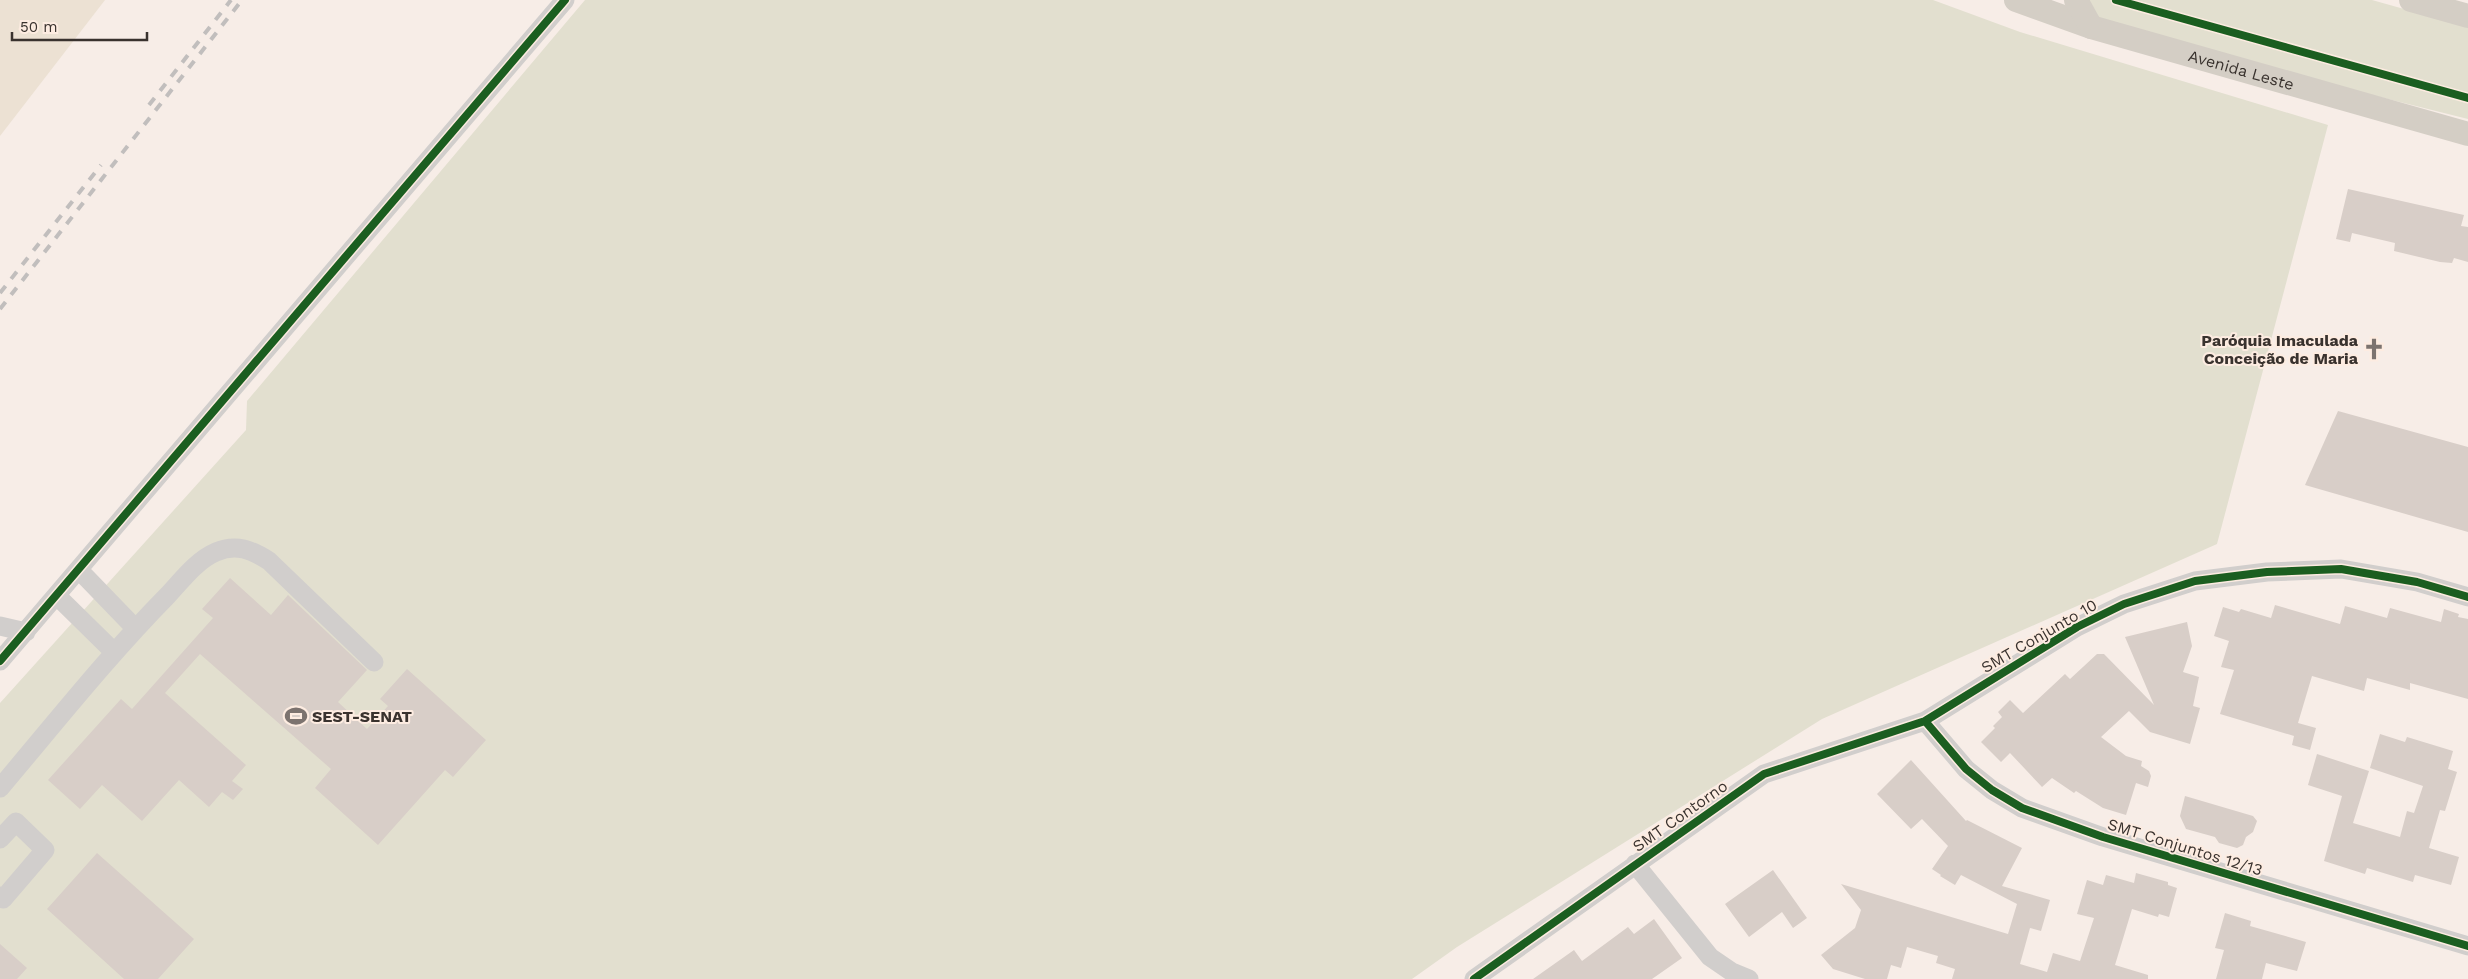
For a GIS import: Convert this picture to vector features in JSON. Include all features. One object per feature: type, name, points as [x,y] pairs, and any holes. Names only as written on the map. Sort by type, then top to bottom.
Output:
[{"type":"main road","name":"Avenida Leste","points":[[2016,0],[2091,27],[2468,134]]},
{"type":"main road","points":[[2076,0],[2091,27]]},
{"type":"main road","points":[[2411,0],[2468,16]]},
{"type":"street","points":[[0,661],[565,0]]},
{"type":"street","points":[[0,788],[136,628],[207,556],[232,547],[250,549],[269,561],[374,662]]},
{"type":"street","name":"SMT Conjunto 10","points":[[1925,720],[2077,627],[2124,604],[2194,581],[2267,572],[2341,569],[2417,582],[2468,597]]},
{"type":"street","points":[[79,570],[136,628]]},
{"type":"street","points":[[57,596],[114,652]]},
{"type":"street","points":[[0,626],[26,632]]},
{"type":"street","name":"SMT Contorno","points":[[1474,979],[1764,774],[1925,720]]},
{"type":"street","name":"SMT Conjuntos 12/13","points":[[1925,720],[1966,769],[1992,790],[2022,808],[2103,837],[2468,946]]},
{"type":"street","points":[[0,839],[16,822],[45,850],[3,898],[0,896]]},
{"type":"street","points":[[1635,864],[1710,956],[1732,972],[1749,979]]},
{"type":"shaded area","points":[[0,0],[105,0],[0,136]]},
{"type":"shaded area","points":[[585,0],[1933,0],[2020,32],[2328,125],[2217,544],[1822,719],[1457,947],[1412,979],[0,979],[0,703],[246,430],[247,401]]},
{"type":"shaded area","points":[[2070,0],[2372,0],[2468,27],[2468,119],[2089,24]]},
{"type":"building","points":[[2348,189],[2464,215],[2461,226],[2468,227],[2468,262],[2454,258],[2452,263],[2440,262],[2394,251],[2395,243],[2352,233],[2350,242],[2336,239]]},
{"type":"building","points":[[2338,411],[2468,447],[2468,532],[2305,485]]},
{"type":"building","points":[[230,578],[271,615],[288,595],[367,670],[338,702],[367,729],[388,706],[380,699],[407,669],[486,740],[453,777],[445,770],[378,845],[315,788],[331,769],[200,654],[165,693],[246,765],[232,781],[243,789],[233,800],[222,792],[209,807],[179,780],[142,821],[102,785],[80,809],[48,780],[121,699],[132,709],[213,618],[202,609]]},
{"type":"building","points":[[2275,605],[2340,624],[2345,606],[2387,618],[2390,608],[2441,622],[2444,609],[2459,614],[2458,617],[2468,619],[2468,699],[2410,683],[2410,690],[2367,678],[2364,691],[2312,676],[2298,723],[2316,728],[2310,750],[2292,745],[2294,736],[2220,714],[2234,670],[2221,667],[2229,641],[2214,636],[2223,607],[2239,612],[2241,609],[2271,618]]},
{"type":"building","points":[[2187,622],[2192,646],[2183,672],[2199,677],[2193,706],[2200,708],[2190,744],[2150,732],[2129,711],[2101,737],[2126,756],[2142,761],[2141,766],[2149,771],[2151,776],[2148,787],[2136,783],[2126,815],[2103,808],[2076,791],[2074,793],[2052,778],[2042,787],[2010,753],[2001,762],[1981,742],[1995,728],[1993,726],[2002,717],[1998,712],[2010,700],[2023,713],[2065,674],[2070,679],[2097,654],[2104,654],[2154,705],[2125,637]]},
{"type":"building","points":[[2380,734],[2405,742],[2407,737],[2453,751],[2448,769],[2457,772],[2445,811],[2440,810],[2429,848],[2459,857],[2451,885],[2415,875],[2413,882],[2367,868],[2365,874],[2324,861],[2342,796],[2308,785],[2317,754],[2369,771],[2353,823],[2400,837],[2407,811],[2414,813],[2423,786],[2370,768]]},
{"type":"building","points":[[1911,760],[1966,821],[2022,848],[2002,886],[2050,900],[2041,931],[2030,928],[2020,964],[2047,972],[2053,953],[2080,961],[2094,918],[2077,914],[2087,880],[2103,885],[2106,875],[2134,883],[2136,873],[2168,882],[2168,885],[2177,888],[2169,917],[2159,914],[2158,917],[2132,909],[2115,965],[2148,975],[2148,979],[1952,979],[1955,969],[1936,963],[1938,956],[1907,947],[1901,968],[1891,965],[1887,979],[1865,979],[1833,969],[1821,955],[1855,928],[1861,910],[1841,884],[2008,934],[2017,904],[1961,875],[1955,885],[1940,876],[1932,869],[1948,846],[1922,819],[1911,829],[1877,794]]},
{"type":"building","points":[[2185,796],[2253,816],[2257,821],[2253,832],[2246,837],[2243,845],[2237,848],[2219,843],[2215,837],[2186,829],[2180,816]]},
{"type":"building","points":[[97,853],[194,939],[158,979],[124,979],[47,909]]},
{"type":"building","points":[[1773,870],[1807,918],[1793,928],[1782,912],[1749,937],[1725,904]]},
{"type":"building","points":[[2225,913],[2251,921],[2250,926],[2306,942],[2297,971],[2266,963],[2262,979],[2216,979],[2224,950],[2215,948]]},
{"type":"building","points":[[1654,919],[1682,958],[1652,979],[1533,979],[1574,950],[1582,961],[1628,927],[1634,934]]},
{"type":"building","points":[[0,944],[27,968],[17,979],[0,979]]},
{"type":"railway","points":[[149,105],[231,0]]},
{"type":"railway","points":[[0,309],[242,0]]},
{"type":"railway","points":[[0,293],[101,165]]},
{"type":"cycle path","points":[[0,661],[565,0]]},
{"type":"cycle path","points":[[2116,0],[2468,98]]},
{"type":"cycle path","points":[[1474,979],[1764,774],[1925,721],[2077,627],[2124,604],[2195,581],[2267,572],[2341,569],[2417,582],[2468,597]]},
{"type":"cycle path","points":[[1925,721],[1966,769],[1992,790],[2022,808],[2103,837],[2468,946]]},
{"type":"place","name":"Paróquia Imaculada Conceição de Maria","points":[[2374,349]]},
{"type":"place","name":"SEST-SENAT","points":[[296,716]]}]
